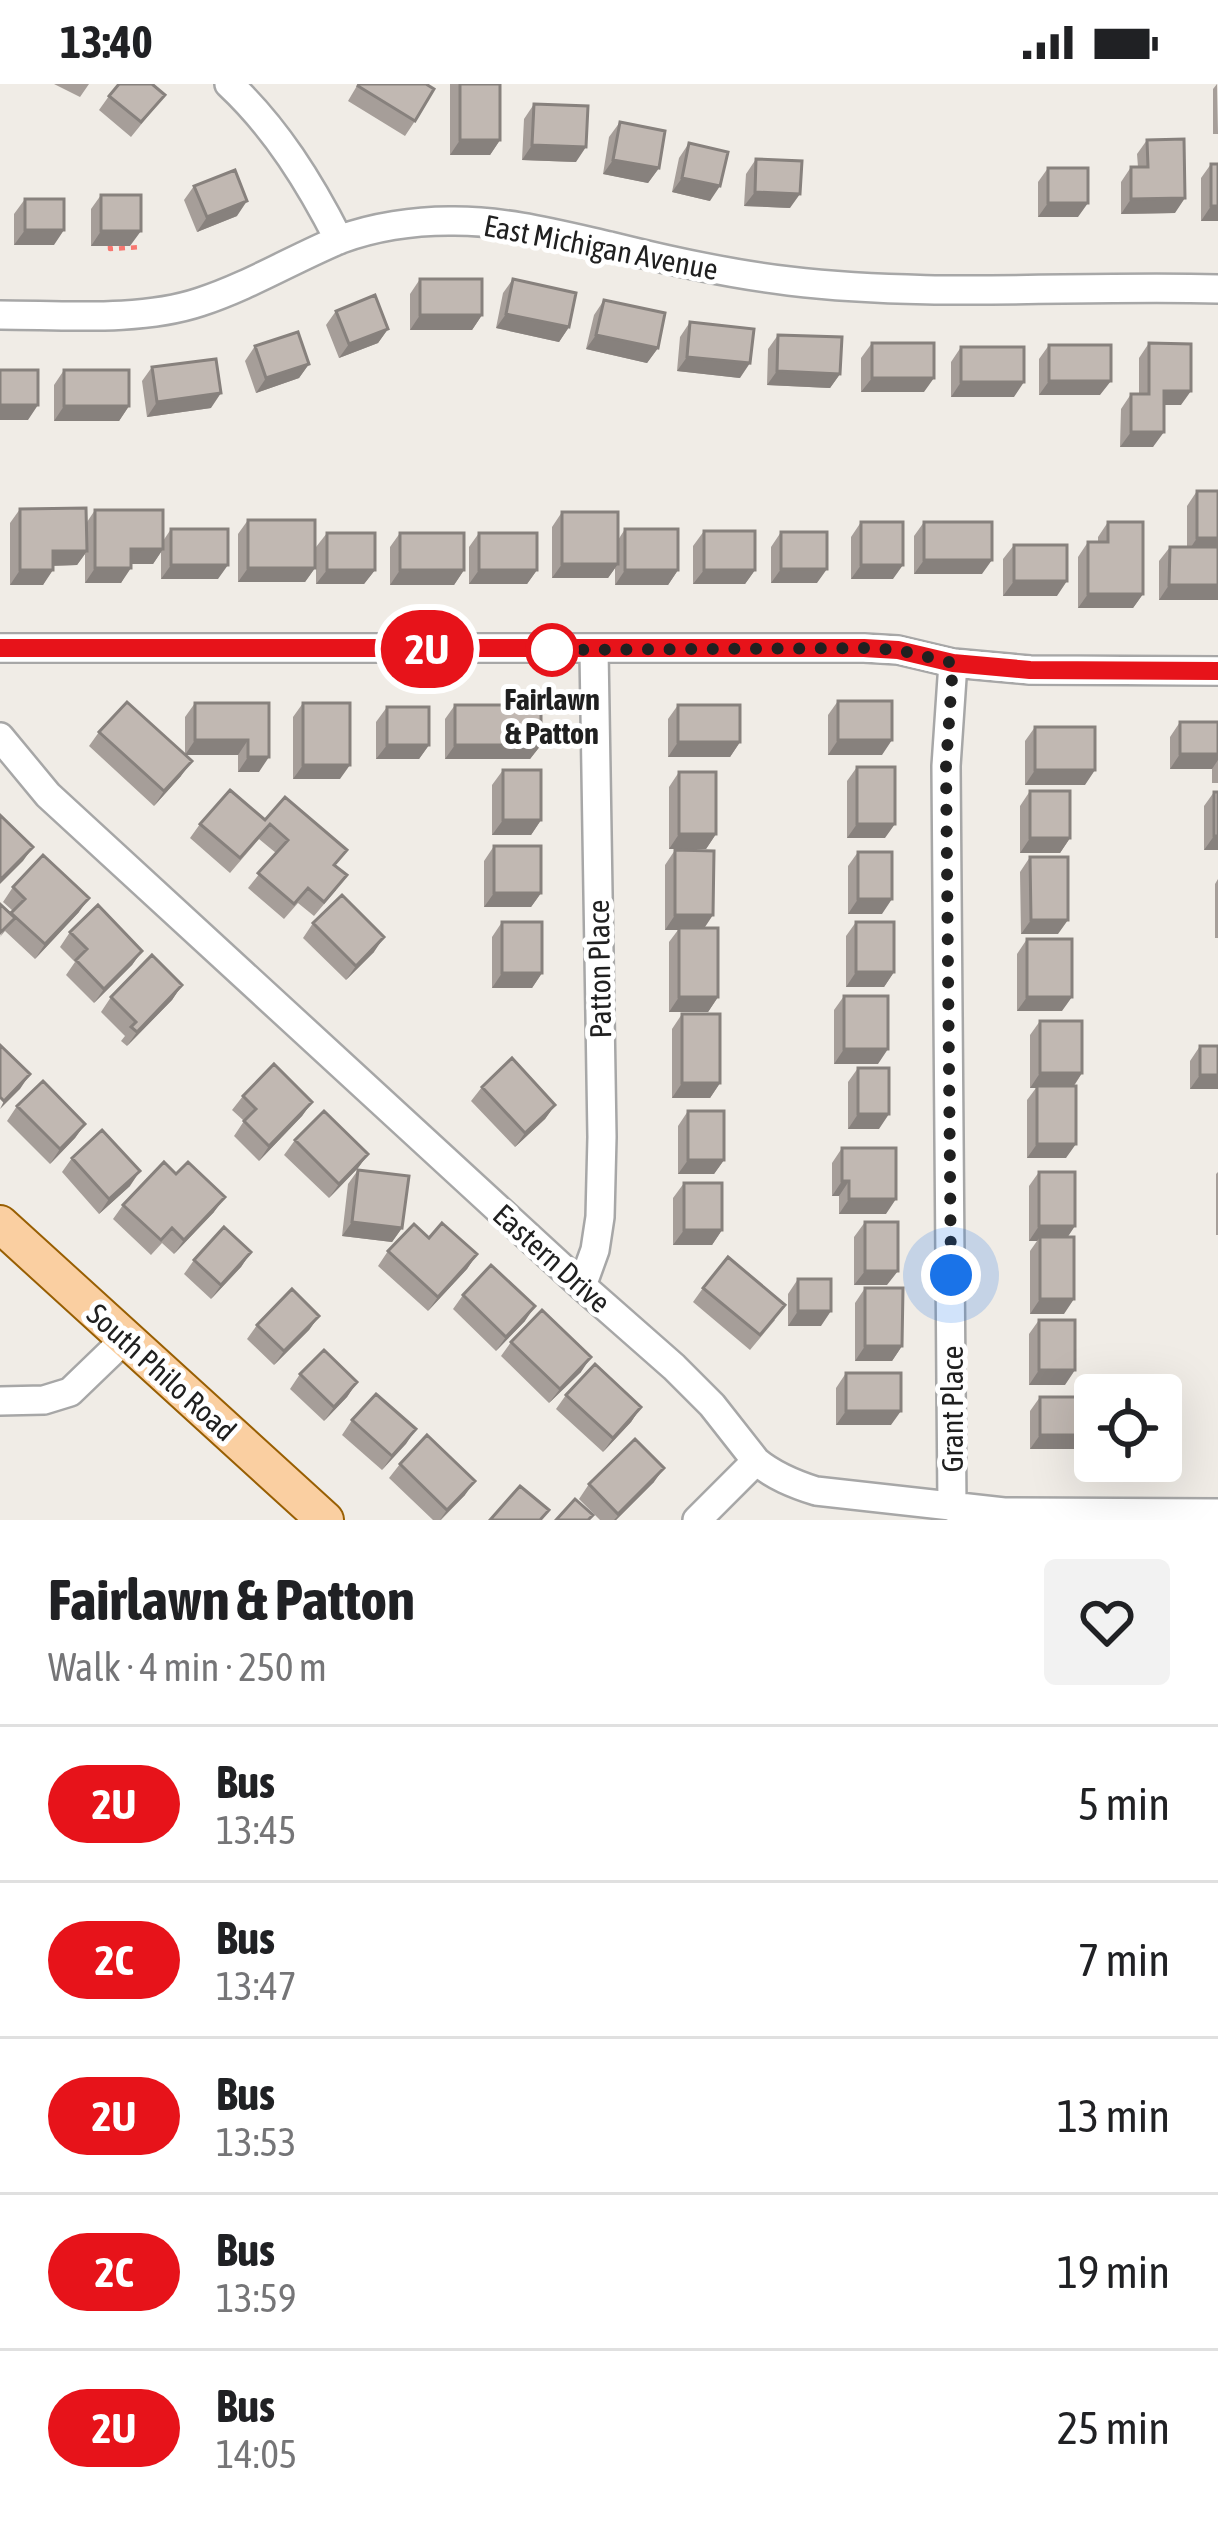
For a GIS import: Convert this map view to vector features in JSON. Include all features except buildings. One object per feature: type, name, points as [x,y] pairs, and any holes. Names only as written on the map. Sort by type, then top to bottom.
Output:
[{"type":"main road","name":"South Philo Road","points":[[0,1224],[325,1520]]},
{"type":"street","points":[[229,84],[282,144],[339,240]]},
{"type":"street","name":"East Michigan Avenue","points":[[0,315],[156,312],[194,304],[242,287],[339,240],[396,226],[446,221],[538,230],[694,266],[790,281],[894,289],[1218,289]]},
{"type":"street","points":[[0,648],[864,648],[1030,670],[1218,671]]},
{"type":"street","name":"Patton Place","points":[[582,1286],[596,1250],[602,1137],[594,650]]},
{"type":"street","name":"Grant Place","points":[[952,1507],[946,766],[953,663]]},
{"type":"street","name":"Eastern Drive","points":[[0,737],[48,795],[712,1405],[756,1461],[786,1481],[816,1491],[1004,1512],[1218,1513]]},
{"type":"street","points":[[0,1401],[44,1400],[70,1392],[125,1339]]},
{"type":"street","points":[[697,1520],[756,1461]]},
{"type":"path","points":[[110,246],[142,247]]},
{"type":"bus line","name":"2U","points":[[0,648],[864,648],[1030,670],[1218,671]]},
{"type":"place","name":"Fairlawn & Patton","points":[[552,650]]},
{"type":"route","points":[[552,650],[546,650],[864,648],[898,650],[953,663],[946,766],[951,1275]]}]
